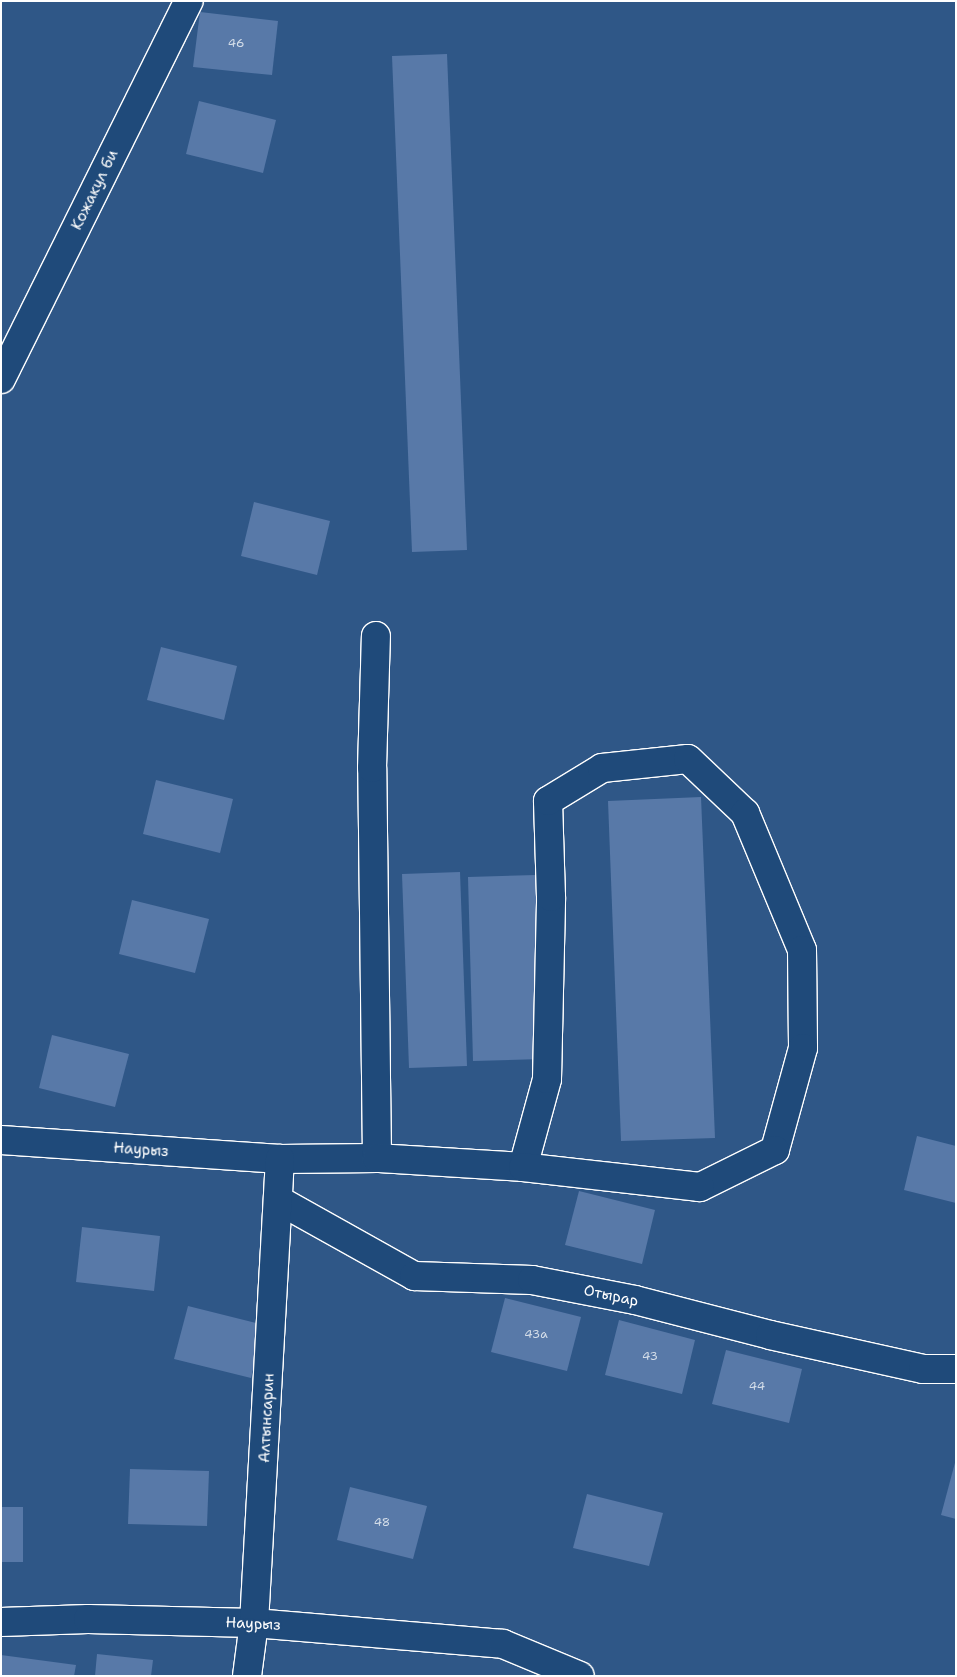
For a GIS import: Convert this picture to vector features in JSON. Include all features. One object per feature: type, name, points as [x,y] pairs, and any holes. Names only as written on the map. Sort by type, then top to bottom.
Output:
[{"type":"street","name":"Кожакул би","points":[[1,379],[189,1]]},
{"type":"street","points":[[376,636],[372,768],[377,1158]]},
{"type":"street","name":"Наурыз","points":[[1,1140],[280,1159],[377,1158],[523,1167],[700,1187],[775,1150],[803,1048],[802,950],[745,813],[688,759],[602,768],[548,801],[551,896],[546,1079],[523,1167]]},
{"type":"street","name":"Алтынсарин","points":[[246,1676],[254,1623],[280,1201],[280,1159]]},
{"type":"street","name":"Отырар","points":[[280,1201],[414,1276],[532,1280],[635,1300],[770,1335],[923,1369],[956,1368]]},
{"type":"street","name":"Наурыз","points":[[1,1622],[88,1619],[254,1623],[503,1644],[580,1676]]},
{"type":"building","points":[[200,12],[278,21],[272,75],[193,67]]},
{"type":"building","points":[[447,54],[467,550],[412,552],[392,56]]},
{"type":"building","points":[[199,101],[276,120],[263,173],[186,154]]},
{"type":"building","points":[[254,502],[330,521],[317,575],[241,556]]},
{"type":"building","points":[[161,647],[237,666],[224,720],[147,700]]},
{"type":"building","points":[[156,780],[233,799],[220,853],[143,834]]},
{"type":"building","points":[[701,797],[715,1138],[621,1141],[608,801]]},
{"type":"building","points":[[460,872],[467,1066],[409,1068],[402,874]]},
{"type":"building","points":[[536,875],[542,1059],[473,1061],[468,877]]},
{"type":"building","points":[[132,900],[209,919],[195,973],[119,954]]},
{"type":"building","points":[[52,1035],[129,1054],[115,1107],[39,1088]]},
{"type":"building","points":[[917,1136],[956,1146],[956,1203],[904,1190]]},
{"type":"building","points":[[579,1191],[655,1210],[642,1264],[565,1245]]},
{"type":"building","points":[[82,1227],[160,1236],[154,1291],[76,1282]]},
{"type":"building","points":[[505,1298],[581,1317],[567,1371],[491,1352]]},
{"type":"building","points":[[188,1306],[264,1325],[251,1378],[174,1359]]},
{"type":"building","points":[[619,1320],[695,1340],[682,1394],[605,1375]]},
{"type":"building","points":[[726,1350],[802,1369],[789,1423],[712,1404]]},
{"type":"building","points":[[956,1459],[956,1519],[941,1515]]},
{"type":"building","points":[[130,1469],[209,1471],[207,1526],[128,1524]]},
{"type":"building","points":[[350,1487],[427,1506],[413,1559],[337,1540]]},
{"type":"building","points":[[587,1494],[663,1513],[649,1566],[573,1548]]},
{"type":"building","points":[[1,1507],[23,1507],[23,1562],[1,1562]]},
{"type":"building","points":[[97,1654],[153,1660],[151,1676],[95,1676]]},
{"type":"building","points":[[1,1655],[76,1665],[74,1676],[1,1676]]}]
